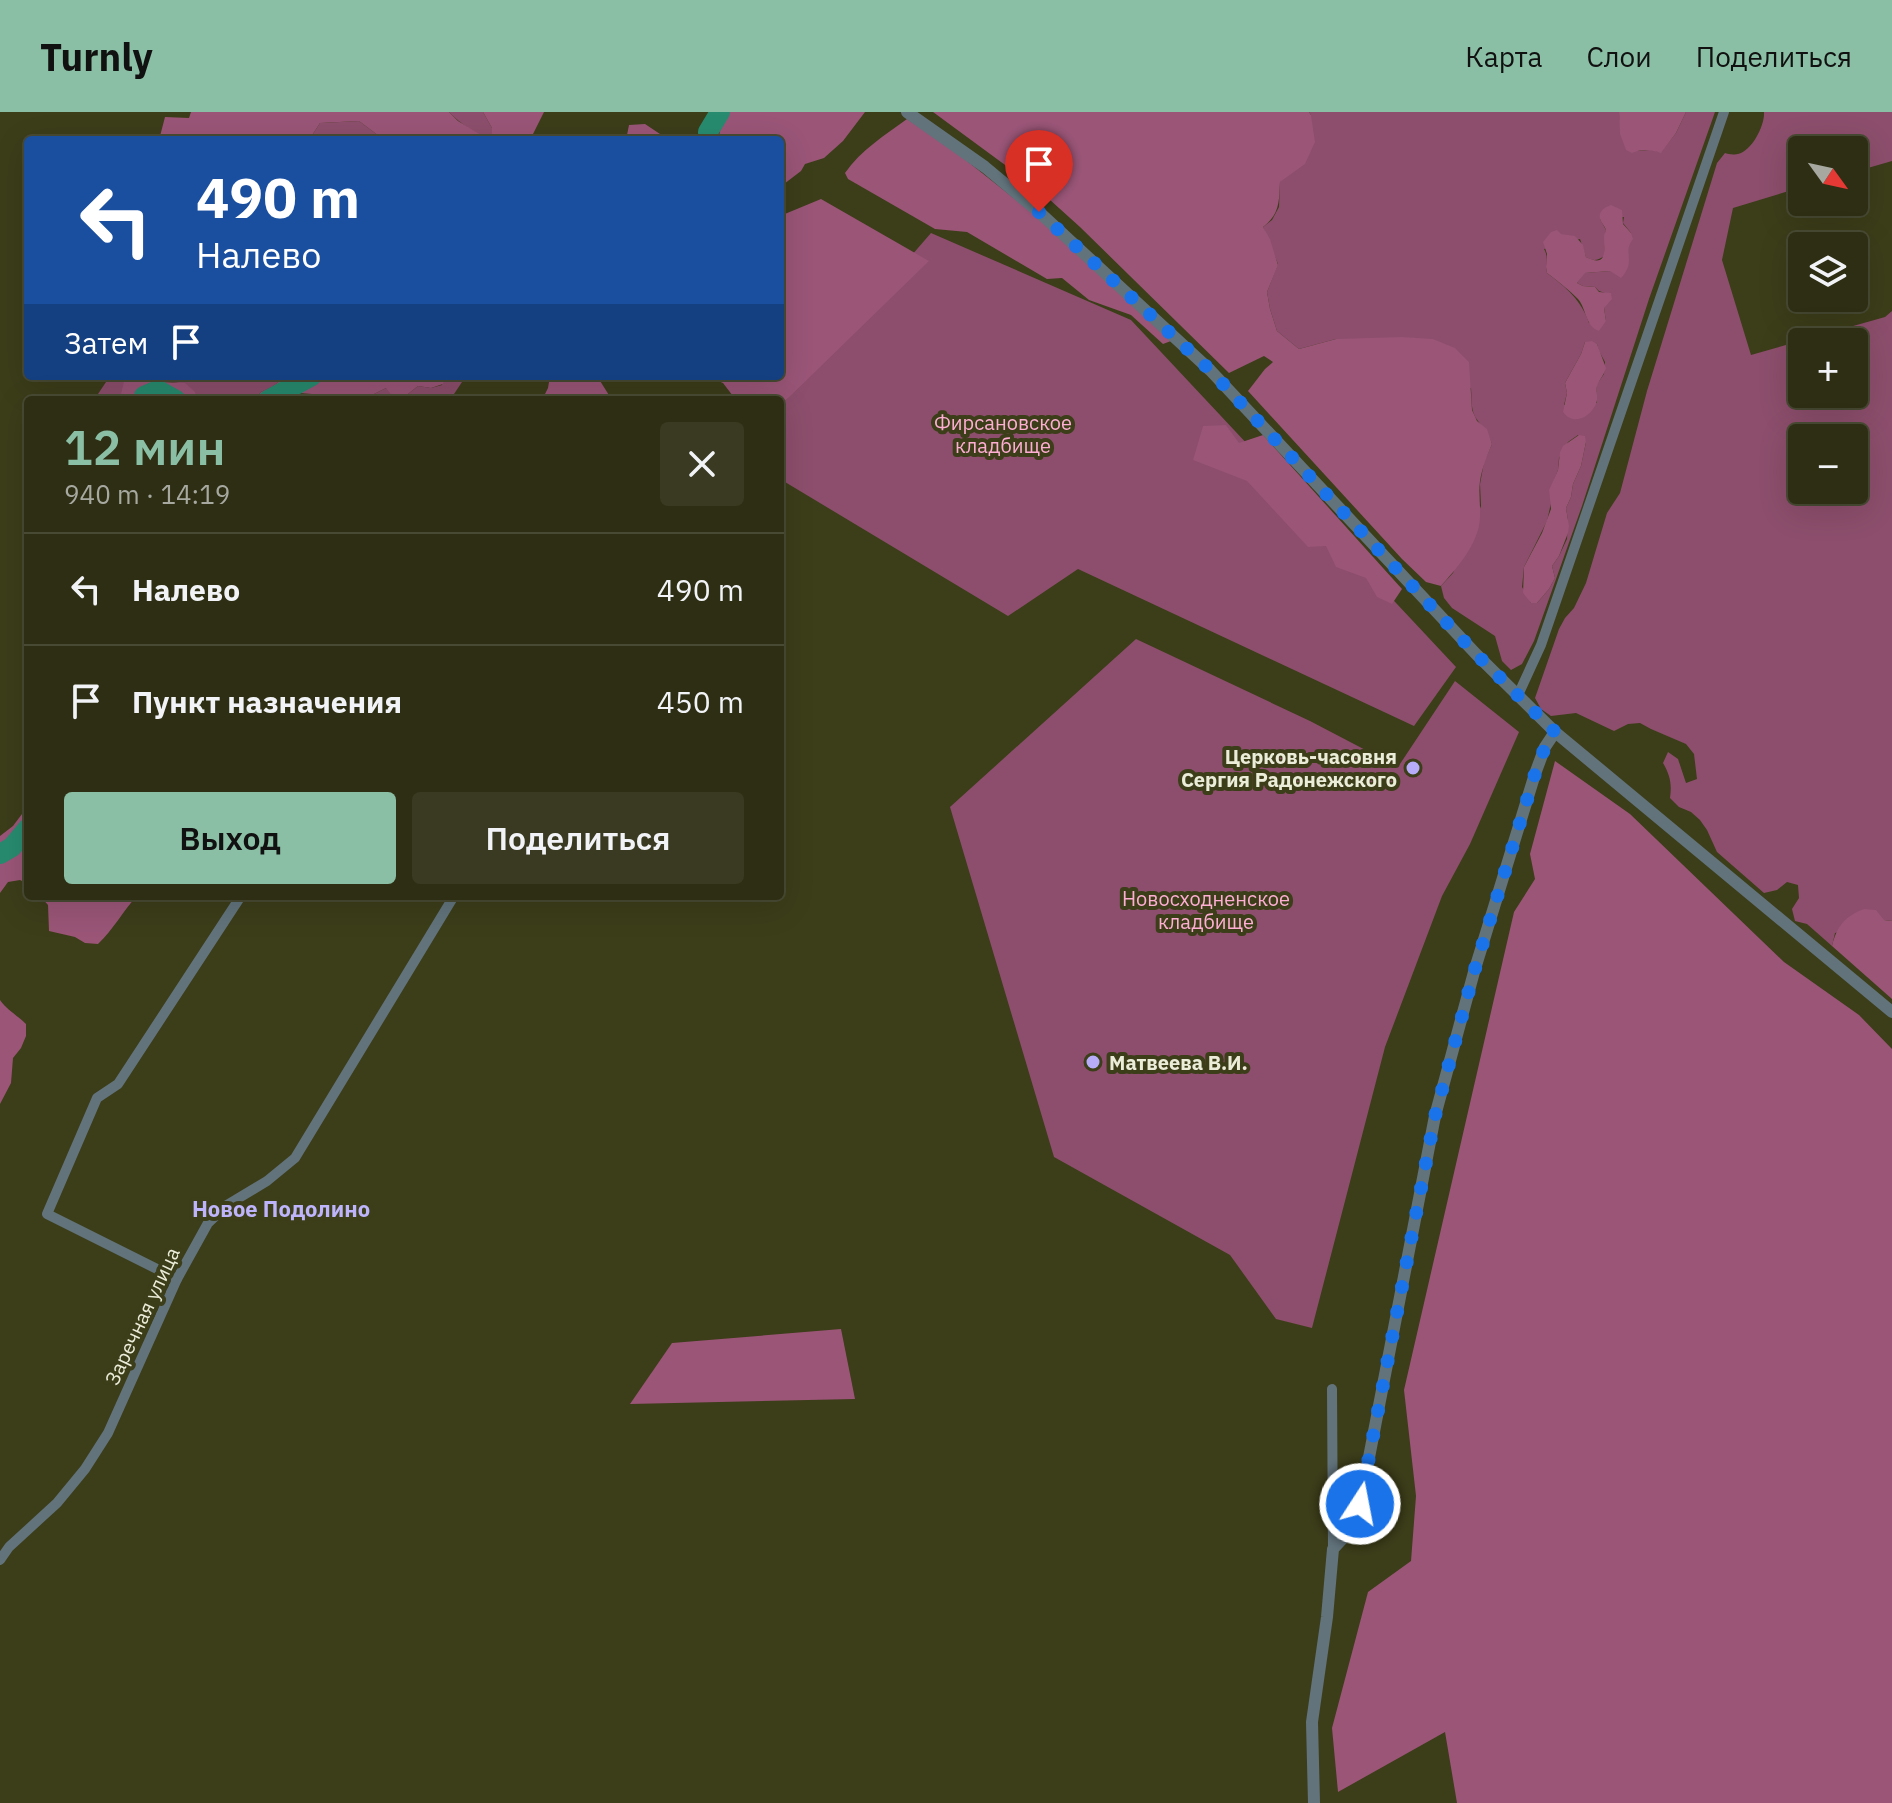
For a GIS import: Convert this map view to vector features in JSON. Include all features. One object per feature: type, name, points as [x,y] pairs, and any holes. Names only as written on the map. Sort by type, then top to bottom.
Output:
[{"type":"street","points":[[907,112],[985,167],[1039,212],[1210,370],[1476,654],[1555,732],[1892,1012]]},
{"type":"street","points":[[1518,695],[1541,645],[1724,112]]},
{"type":"street","points":[[1333,1549],[1346,1535],[1360,1504],[1435,1116],[1474,972],[1535,774],[1545,747],[1555,732]]},
{"type":"street","points":[[177,1279],[47,1214],[97,1098],[118,1084],[238,900]]},
{"type":"street","name":"Заречная улица","points":[[0,1559],[57,1503],[85,1469],[108,1433],[177,1279],[208,1223],[227,1205],[267,1181],[295,1158],[452,900]]},
{"type":"street","points":[[1314,1803],[1312,1722],[1333,1549],[1332,1389]]},
{"type":"green space","points":[[449,112],[483,112],[492,128],[492,136],[480,135]]},
{"type":"green space","points":[[1309,112],[1619,112],[1620,122],[1638,151],[1661,152],[1676,133],[1686,112],[1715,112],[1534,641],[1522,664],[1511,670],[1502,661],[1495,636],[1452,608],[1444,598],[1441,586],[1453,573],[1481,506],[1480,484],[1484,462],[1492,444],[1475,417],[1471,388],[1336,339],[1299,349],[1277,331],[1267,292],[1278,264],[1263,227],[1272,220],[1279,207],[1280,182],[1311,115]],"holes":[[[1624,217],[1623,223],[1631,233],[1628,249],[1610,271],[1584,273],[1577,283],[1605,293],[1606,321],[1589,323],[1572,295],[1547,273],[1544,249],[1580,239],[1586,257],[1599,259],[1604,256],[1606,230],[1600,219]],[[1585,342],[1597,344],[1605,362],[1604,374],[1597,384],[1597,403],[1564,405],[1567,393],[1565,383]],[[1578,435],[1586,442],[1566,508],[1567,539],[1552,566],[1555,578],[1549,589],[1537,603],[1531,603],[1522,587],[1524,567],[1547,521],[1550,490],[1559,458],[1568,442]]]},
{"type":"green space","points":[[1764,112],[1892,112],[1892,161],[1868,168],[1868,136],[1788,136],[1788,191],[1733,208],[1722,260],[1751,355],[1788,345],[1788,408],[1868,408],[1868,328],[1846,328],[1885,317],[1892,311],[1892,921],[1885,920],[1835,933],[1832,946],[1807,924],[1795,921],[1792,909],[1799,898],[1798,885],[1787,882],[1777,890],[1764,893],[1717,852],[1700,820],[1670,798],[1670,780],[1663,763],[1668,752],[1678,759],[1686,783],[1697,779],[1694,754],[1686,744],[1640,723],[1628,724],[1614,731],[1576,713],[1551,716],[1541,709],[1535,698],[1559,629],[1586,583],[1607,513],[1620,493],[1647,391],[1717,163],[1725,153],[1743,152],[1760,130]]},
{"type":"green space","points":[[359,121],[379,136],[312,136],[320,123]]},
{"type":"green space","name":"Фирсановское кладбище","points":[[931,233],[1131,320],[1456,667],[1414,726],[1078,569],[1008,616],[784,481],[784,402]]},
{"type":"green space","points":[[107,380],[146,380],[122,396],[97,396]]},
{"type":"green space","points":[[156,380],[281,380],[257,396],[195,396],[190,388]]},
{"type":"green space","points":[[444,380],[463,380],[453,396],[374,396],[386,388],[408,394],[418,386],[431,388],[442,385]]},
{"type":"green space","name":"Новосходненское кладбище","points":[[1136,639],[1310,721],[1398,767],[1455,681],[1519,732],[1470,844],[1442,896],[1385,1047],[1312,1328],[1276,1319],[1230,1255],[1054,1157],[950,807]]},
{"type":"shaded area","points":[[191,112],[449,112],[482,136],[379,136],[359,121],[320,123],[312,136],[160,136],[165,117],[189,118]]},
{"type":"shaded area","points":[[483,112],[544,112],[532,136],[492,136],[492,128]]},
{"type":"shaded area","points":[[714,112],[865,112],[843,141],[824,158],[805,164],[784,184],[784,136],[719,136],[725,117]]},
{"type":"shaded area","points":[[933,112],[1309,112],[1315,142],[1305,164],[1280,182],[1276,212],[1263,227],[1278,265],[1267,292],[1270,309],[1277,331],[1299,349],[1336,339],[1433,339],[1455,348],[1469,362],[1472,410],[1477,421],[1487,429],[1492,444],[1480,481],[1477,534],[1464,558],[1441,586],[1426,582],[1402,559],[1248,391],[1273,362],[1264,356],[1229,373],[1039,190]]},
{"type":"shaded area","points":[[1619,112],[1686,112],[1661,153],[1646,150],[1632,153],[1626,150],[1620,134]]},
{"type":"shaded area","points":[[907,119],[948,146],[1035,215],[1171,341],[1163,344],[1131,315],[1089,300],[1062,278],[1047,279],[967,232],[935,229],[848,179],[845,173],[858,157]]},
{"type":"shaded area","points":[[645,124],[663,136],[627,136],[629,125]]},
{"type":"shaded area","points":[[821,199],[929,261],[784,402],[784,396],[733,396],[723,383],[716,380],[784,380],[784,214]]},
{"type":"shaded area","points":[[1611,205],[1622,210],[1623,224],[1633,239],[1626,272],[1621,278],[1610,271],[1585,273],[1577,283],[1595,287],[1599,292],[1611,293],[1612,299],[1604,308],[1606,321],[1599,331],[1589,322],[1578,299],[1547,273],[1547,254],[1543,242],[1557,230],[1561,234],[1575,236],[1583,245],[1586,257],[1601,259],[1606,230],[1600,214]]},
{"type":"shaded area","points":[[1585,342],[1597,344],[1606,368],[1597,386],[1597,401],[1592,411],[1575,419],[1563,412],[1567,393],[1565,383]]},
{"type":"shaded area","points":[[150,380],[185,383],[196,396],[122,396],[124,382]]},
{"type":"shaded area","points":[[281,380],[444,380],[443,384],[431,388],[418,386],[401,396],[392,396],[386,388],[374,396],[299,393],[296,396],[257,396]]},
{"type":"shaded area","points":[[549,380],[600,380],[610,396],[544,396]]},
{"type":"shaded area","points":[[1226,425],[1239,443],[1263,435],[1402,589],[1392,604],[1377,597],[1366,578],[1336,567],[1326,546],[1308,547],[1247,481],[1193,460],[1203,426]]},
{"type":"shaded area","points":[[1579,435],[1585,436],[1586,442],[1566,508],[1568,533],[1552,566],[1555,578],[1537,603],[1531,603],[1523,593],[1524,567],[1551,509],[1549,490],[1558,470],[1560,452],[1563,446]]},
{"type":"shaded area","points":[[1555,761],[1630,814],[1784,962],[1859,1015],[1892,1049],[1892,1803],[1457,1803],[1445,1732],[1338,1792],[1332,1728],[1368,1592],[1411,1561],[1416,1496],[1404,1390],[1514,912],[1535,879],[1530,854]]},
{"type":"shaded area","points":[[24,811],[24,882],[8,882],[0,893],[0,836]]},
{"type":"shaded area","points":[[44,900],[134,900],[98,944],[49,931],[48,905]]},
{"type":"shaded area","points":[[1864,909],[1876,910],[1884,920],[1892,921],[1892,999],[1832,946],[1843,923]]},
{"type":"shaded area","points":[[0,1000],[26,1024],[26,1036],[13,1058],[11,1083],[0,1104]]},
{"type":"shaded area","points":[[841,1329],[855,1399],[630,1404],[672,1343]]},
{"type":"waterway","points":[[708,136],[720,112]]},
{"type":"waterway","points":[[275,396],[305,380]]},
{"type":"waterway","points":[[144,396],[158,390],[169,396]]},
{"type":"waterway","points":[[0,854],[12,847],[24,833]]},
{"type":"place","name":"Церковь-часовня Сергия Радонежского","points":[[1413,768]]},
{"type":"place","name":"Матвеева В.И.","points":[[1093,1062]]},
{"type":"district","name":"Новое Подолино","points":[[281,1208]]},
{"type":"route","points":[[1039,212],[1210,370],[1476,654],[1555,732],[1545,747],[1535,774],[1474,972],[1435,1116],[1360,1504]]}]
